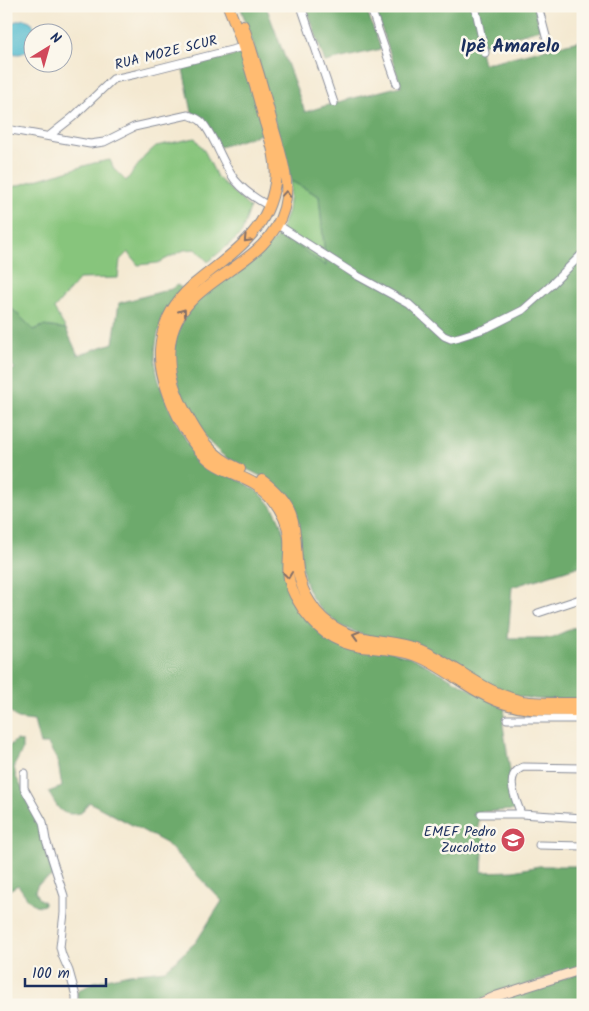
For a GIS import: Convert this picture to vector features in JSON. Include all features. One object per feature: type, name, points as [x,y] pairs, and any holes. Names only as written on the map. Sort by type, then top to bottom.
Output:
[{"type":"main road","points":[[228,6],[247,46],[275,165],[275,182],[269,206],[264,216],[244,242],[184,293],[172,310],[165,327],[160,350],[163,378],[170,397],[200,452],[212,463],[258,486],[277,505],[284,518],[289,536],[287,570],[289,583],[306,614],[329,636],[348,644],[414,655],[430,662],[485,696],[512,706],[526,709],[583,711]]},
{"type":"main road","points":[[235,6],[247,46],[267,100],[285,171],[286,197],[278,225],[268,239],[253,255],[196,295],[178,319],[171,337],[169,362],[173,385],[182,406],[207,447],[223,460],[261,480],[280,496],[293,519],[298,574],[302,588],[314,609],[332,625],[352,635],[422,650],[500,694],[522,701],[583,703]]},
{"type":"main road","points":[[269,206],[278,208],[283,212]]},
{"type":"main road","points":[[264,216],[273,224],[278,225]]},
{"type":"main road","points":[[476,1005],[497,996],[583,969]]},
{"type":"street","points":[[300,6],[334,103]]},
{"type":"street","points":[[370,6],[397,84]]},
{"type":"street","points":[[474,6],[485,53]]},
{"type":"street","points":[[538,6],[548,44]]},
{"type":"street","name":"RUA MOZE SCUR","points":[[49,136],[74,117],[112,79],[247,46]]},
{"type":"street","points":[[6,129],[90,144],[104,142],[134,127],[188,115],[195,117],[206,129],[224,163],[236,180],[249,194],[269,206]]},
{"type":"street","points":[[278,225],[356,275],[409,304],[444,336],[451,339],[487,328],[523,310],[583,253]]},
{"type":"street","points":[[538,613],[583,598]]},
{"type":"street","points":[[507,719],[583,719]]},
{"type":"street","points":[[521,814],[512,786],[513,776],[518,769],[523,767],[583,768]]},
{"type":"street","points":[[24,773],[24,788],[43,822],[46,840],[64,896],[60,947],[72,979],[76,1005]]},
{"type":"street","points":[[481,814],[521,814],[583,818]]},
{"type":"street","points":[[539,845],[583,846]]},
{"type":"green space","points":[[240,6],[266,6],[305,112],[401,86],[374,6],[534,6],[540,29],[479,46],[483,64],[583,40],[583,565],[512,587],[508,638],[550,638],[583,624],[583,700],[535,699],[514,696],[341,626],[320,608],[310,594],[305,582],[297,520],[286,496],[270,482],[225,457],[217,450],[203,434],[186,406],[178,385],[174,347],[180,325],[191,307],[207,292],[263,251],[280,233],[326,266],[319,196],[291,181],[253,43]]},
{"type":"green space","points":[[306,6],[335,6],[337,11],[352,6],[365,6],[381,49],[325,62]]},
{"type":"green space","points":[[242,53],[264,133],[220,147],[203,119],[192,112],[183,69]]},
{"type":"green space","points":[[195,138],[205,152],[217,177],[250,208],[242,232],[238,237],[208,262],[196,249],[184,250],[158,263],[138,265],[128,252],[120,260],[118,278],[79,279],[54,309],[66,329],[43,326],[34,330],[6,303],[6,189],[110,160],[114,169],[126,181],[145,156],[156,146]]},
{"type":"green space","points":[[291,181],[319,196],[326,266],[280,233],[288,210]]},
{"type":"green space","points":[[177,285],[182,288],[174,298],[162,321],[158,333],[155,358],[162,389],[189,445],[199,457],[255,490],[271,505],[282,527],[286,541],[298,608],[398,654],[415,659],[505,708],[503,725],[510,771],[508,787],[516,810],[479,812],[478,833],[484,834],[482,872],[513,871],[539,866],[583,866],[583,967],[478,1000],[470,1005],[78,1005],[77,992],[94,982],[129,974],[165,970],[196,942],[222,901],[166,843],[89,802],[81,813],[68,814],[60,810],[48,792],[62,787],[58,762],[48,744],[40,744],[34,721],[17,719],[12,713],[6,711],[6,373],[15,369],[6,358],[6,303],[34,330],[43,326],[66,329],[78,355],[113,343],[119,303],[171,289]]},
{"type":"green space","points":[[16,740],[22,741],[22,751],[14,766],[16,777],[41,821],[44,846],[54,875],[38,884],[35,891],[38,898],[44,902],[44,905],[40,906],[32,903],[18,885],[6,892],[6,749]]},
{"type":"green space","points":[[583,972],[583,1005],[484,1005]]},
{"type":"water","points":[[24,19],[31,22],[22,22],[22,53],[17,54],[6,50],[6,24]]},
{"type":"place","name":"EMEF Pedro Zucolotto","points":[[513,840]]},
{"type":"district","name":"Ipê Amarelo","points":[[510,47]]}]
